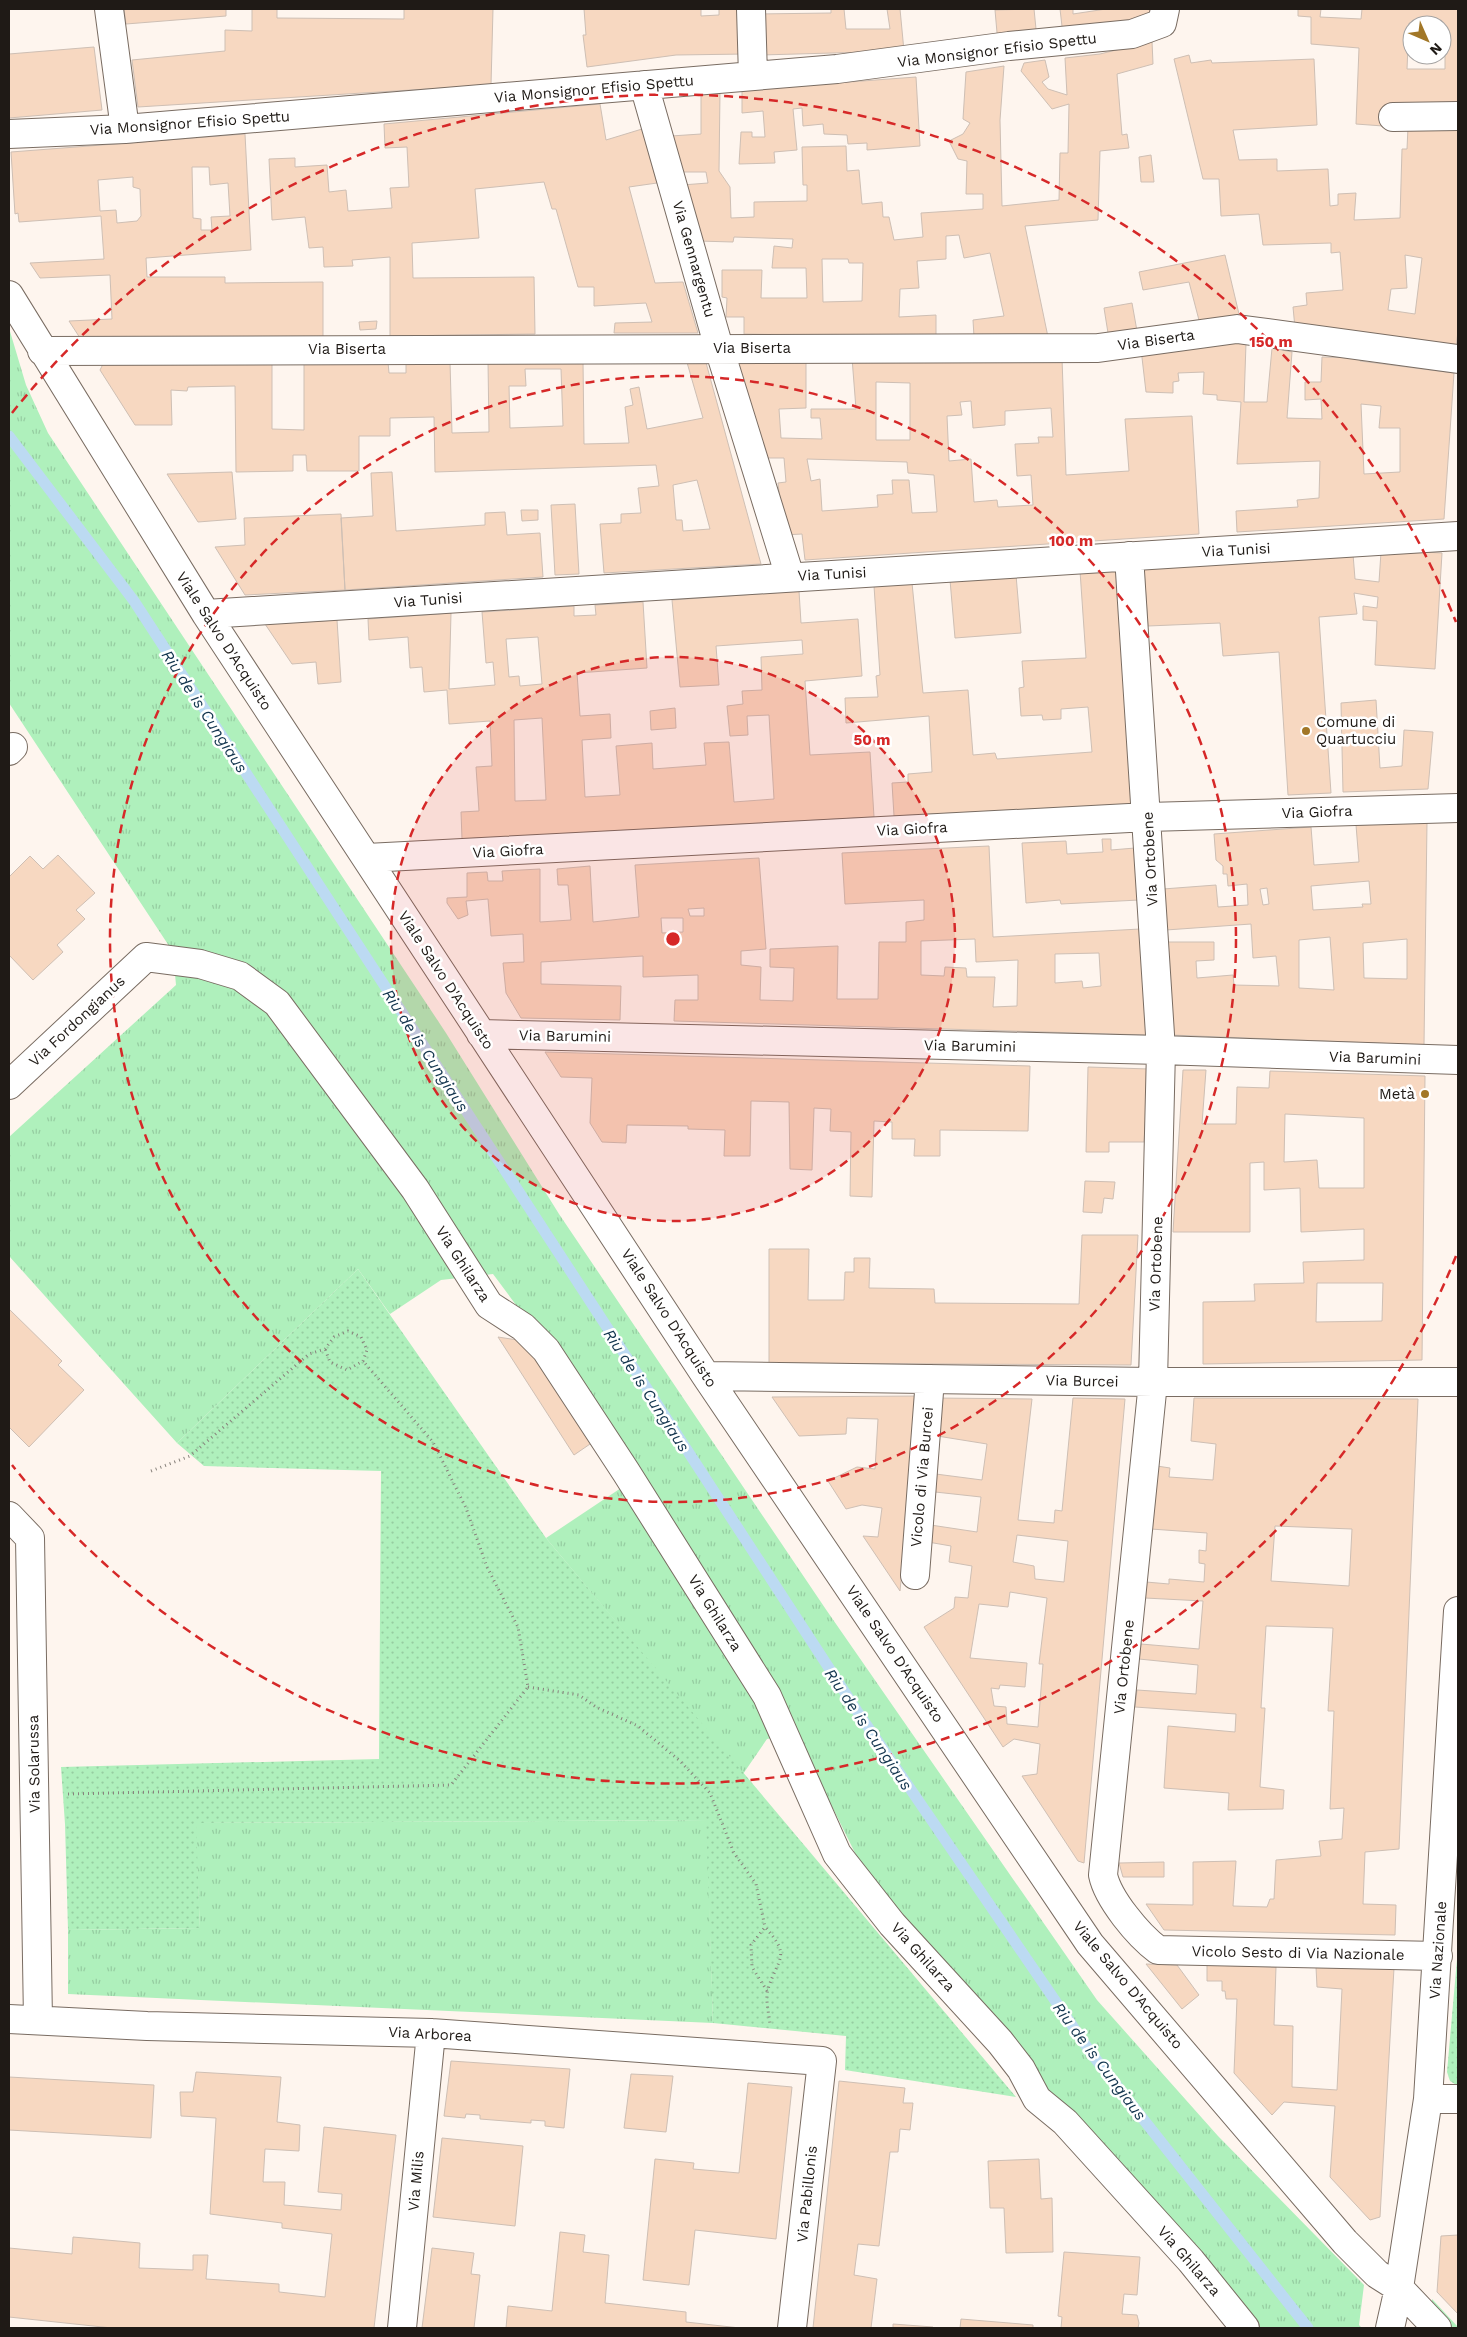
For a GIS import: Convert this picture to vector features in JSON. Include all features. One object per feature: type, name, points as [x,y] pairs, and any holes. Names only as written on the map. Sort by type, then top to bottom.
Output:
[{"type":"street","points":[[109,9],[125,130]]},
{"type":"street","points":[[751,9],[753,76]]},
{"type":"street","name":"Via Monsignor Efisio Spettu","points":[[9,134],[125,130],[838,69],[1009,46],[1132,34],[1162,23],[1165,9]]},
{"type":"street","name":"Via Gennargentu","points":[[644,85],[719,348],[790,577]]},
{"type":"street","points":[[1393,116],[1458,116]]},
{"type":"street","name":"Viale Salvo D'Acquisto","points":[[9,295],[206,614],[481,1034],[706,1376],[1090,1944],[1345,2242],[1377,2274],[1399,2288]]},
{"type":"street","name":"Via Biserta","points":[[42,351],[1098,348],[1237,329],[1458,359]]},
{"type":"street","name":"Via Tunisi","points":[[206,614],[1458,536]]},
{"type":"street","name":"Via Ortobene","points":[[1129,556],[1148,817],[1161,1050],[1153,1382],[1103,1875],[1110,1894],[1149,1943],[1158,1950]]},
{"type":"street","name":"Via Giofra","points":[[367,858],[1148,817],[1458,808]]},
{"type":"street","name":"Via Fordongianus","points":[[9,1085],[146,957]]},
{"type":"street","name":"Via Ghilarza","points":[[146,957],[200,964],[240,976],[277,1003],[415,1189],[489,1305],[524,1327],[546,1350],[557,1366],[767,1696],[837,1854],[892,1924],[1000,2042],[1020,2069],[1037,2099],[1071,2130],[1191,2262],[1245,2328]]},
{"type":"street","name":"Via Barumini","points":[[481,1034],[1161,1050],[1458,1060]]},
{"type":"street","name":"Via Burcei","points":[[706,1376],[1153,1382],[1458,1382]]},
{"type":"street","name":"Vicolo di Via Burcei","points":[[915,1575],[930,1379]]},
{"type":"street","name":"Via Solarussa","points":[[9,1516],[30,1538],[38,2020]]},
{"type":"street","name":"Via Nazionale","points":[[1390,2328],[1399,2288],[1428,2099],[1456,1686],[1458,1611]]},
{"type":"street","name":"Vicolo Sesto di Via Nazionale","points":[[1158,1950],[1438,1956]]},
{"type":"street","name":"Via Arborea","points":[[9,2019],[147,2026],[430,2033],[822,2061]]},
{"type":"street","name":"Via Milis","points":[[402,2328],[430,2033]]},
{"type":"street","name":"Via Pabillonis","points":[[792,2328],[822,2061]]},
{"type":"street","points":[[1428,2099],[1458,2099]]},
{"type":"street","points":[[1399,2288],[1437,2328]]},
{"type":"path","points":[[150,1471],[190,1456],[309,1354],[325,1349],[334,1337],[348,1331],[361,1337],[367,1350],[363,1361],[347,1370],[330,1362],[325,1349]]},
{"type":"path","points":[[35,1795],[450,1785],[528,1687],[518,1627],[487,1567],[466,1508],[433,1442],[363,1361]]},
{"type":"path","points":[[528,1687],[579,1695],[596,1707],[638,1726],[680,1761],[710,1792],[734,1853],[756,1884],[764,1927],[779,1943],[782,1961],[768,1991],[772,2057]]},
{"type":"path","points":[[764,1927],[751,1945],[751,1959],[752,1967],[768,1991]]},
{"type":"green space","points":[[9,328],[26,385],[48,433],[446,1033],[559,1214],[827,1611],[1097,2000],[1218,2136],[1364,2285],[1359,2325],[1362,2328],[1256,2328],[1045,2096],[864,1871],[799,1740],[784,1736],[767,1739],[743,1774],[546,1538],[642,1474],[493,1274],[441,1280],[390,1314],[358,1269],[177,1443],[9,1256],[9,1137],[176,985],[173,952],[9,703]]},
{"type":"green space","points":[[358,1269],[546,1538],[1016,2097],[845,2070],[846,2036],[713,2023],[706,1820],[196,1823],[200,1928],[68,1930],[65,1824],[61,1767],[379,1759],[381,1471],[204,1466],[177,1443]]},
{"type":"green space","points":[[707,1820],[713,2023],[68,1994],[68,1930],[200,1928],[195,1823]]},
{"type":"green space","points":[[1458,1948],[1458,2086],[1450,2081],[1447,2072]]},
{"type":"green space","points":[[1432,2299],[1458,2327],[1458,2328],[1430,2328]]},
{"type":"building","points":[[124,9],[226,9],[226,16],[126,24]]},
{"type":"building","points":[[252,9],[277,9],[277,18],[404,19],[404,9],[493,9],[491,85],[138,107],[132,60],[225,51],[225,30],[252,31]]},
{"type":"building","points":[[584,9],[701,9],[701,16],[719,15],[719,9],[744,9],[746,54],[676,55],[587,67],[583,35],[586,35]]},
{"type":"building","points":[[831,9],[844,9],[846,29],[890,29],[887,9],[900,9],[904,51],[761,55],[757,14],[831,13]]},
{"type":"building","points":[[1034,9],[1037,39],[998,44],[995,10]]},
{"type":"building","points":[[1060,9],[1073,9],[1073,14],[1106,9],[1161,9],[1150,21],[1063,35]]},
{"type":"building","points":[[1298,9],[1321,9],[1320,17],[1361,19],[1362,9],[1458,9],[1458,107],[1384,108],[1383,126],[1356,124],[1359,48],[1311,44],[1311,17],[1298,16]]},
{"type":"building","points":[[1152,41],[1153,64],[1117,74],[1122,135],[1127,134],[1129,148],[1100,151],[1098,220],[1025,226],[1048,337],[974,337],[973,320],[1004,316],[990,253],[964,258],[959,235],[946,236],[946,259],[917,261],[919,288],[900,289],[899,317],[936,315],[936,337],[744,334],[744,317],[726,317],[727,298],[722,297],[722,270],[762,270],[761,298],[807,298],[806,268],[772,268],[774,246],[792,248],[793,239],[734,237],[733,242],[698,241],[682,185],[708,183],[706,172],[678,172],[671,136],[701,134],[701,93],[720,91],[719,171],[730,187],[731,218],[754,217],[754,202],[807,201],[807,185],[803,185],[802,147],[846,146],[847,171],[859,170],[862,204],[882,202],[883,217],[889,217],[894,240],[923,237],[921,213],[983,209],[983,194],[966,194],[967,161],[958,159],[949,141],[963,134],[970,123],[963,119],[966,72],[1004,66],[1000,120],[1002,206],[1059,200],[1060,153],[1068,153],[1069,104],[1052,109],[1021,71],[1024,63],[1045,60],[1049,77],[1042,82],[1048,89],[1067,95],[1065,58],[1100,54]],"holes":[[[822,259],[848,259],[849,263],[863,263],[862,301],[823,302]]]},
{"type":"building","points":[[94,47],[102,110],[9,118],[9,54]]},
{"type":"building","points":[[1189,55],[1191,63],[1211,60],[1212,63],[1314,59],[1317,125],[1233,130],[1239,160],[1277,159],[1277,171],[1328,169],[1330,206],[1338,205],[1338,194],[1356,193],[1354,220],[1400,218],[1402,149],[1407,149],[1408,127],[1458,128],[1458,331],[1456,348],[1295,328],[1293,307],[1307,305],[1306,293],[1343,290],[1340,252],[1331,253],[1331,243],[1263,245],[1259,214],[1221,216],[1219,179],[1203,179],[1174,59]],"holes":[[[1405,255],[1422,258],[1415,314],[1388,310],[1391,289],[1407,288]]]},
{"type":"building","points":[[916,77],[920,146],[867,150],[867,143],[848,144],[847,135],[824,134],[823,124],[803,126],[802,108],[793,109],[797,150],[774,152],[775,163],[739,164],[741,132],[752,132],[752,137],[765,137],[763,111],[742,113],[742,90]]},
{"type":"building","points":[[600,104],[606,140],[642,129],[657,183],[629,187],[655,283],[683,282],[698,333],[614,333],[615,323],[652,322],[646,303],[594,306],[594,287],[578,287],[556,209],[552,209],[544,182],[475,189],[479,238],[412,243],[413,278],[534,277],[535,334],[390,336],[390,257],[352,260],[353,266],[324,267],[323,247],[309,248],[305,217],[272,220],[269,159],[295,158],[295,167],[327,165],[329,192],[346,190],[348,211],[392,208],[390,188],[409,187],[407,147],[385,148],[384,124]]},
{"type":"building","points":[[245,134],[251,250],[146,258],[147,277],[225,277],[225,283],[323,282],[323,337],[80,338],[69,321],[112,319],[110,275],[40,278],[30,263],[104,259],[101,216],[19,222],[18,213],[15,214],[11,152]],"holes":[[[192,167],[209,167],[210,185],[228,183],[230,216],[211,217],[212,230],[201,230],[201,219],[193,218]],[[133,177],[133,187],[140,189],[141,216],[137,221],[117,223],[116,210],[100,211],[98,180]]]},
{"type":"building","points":[[1151,155],[1154,182],[1141,182],[1139,157]]},
{"type":"building","points":[[1225,255],[1239,314],[1200,324],[1189,282],[1143,290],[1139,272]]},
{"type":"building","points":[[1132,303],[1137,331],[1108,333],[1104,308]]},
{"type":"building","points":[[377,321],[376,329],[360,330],[359,322]]},
{"type":"building","points":[[1219,340],[1246,343],[1244,402],[1267,402],[1272,348],[1292,352],[1287,418],[1322,419],[1321,399],[1305,400],[1305,382],[1321,382],[1322,357],[1360,358],[1360,361],[1454,373],[1444,519],[1237,532],[1236,511],[1298,507],[1297,500],[1319,498],[1320,461],[1237,464],[1241,402],[1217,400],[1217,395],[1203,394],[1204,372],[1178,373],[1179,381],[1173,382],[1173,393],[1146,392],[1141,349]],"holes":[[[1361,404],[1381,406],[1379,428],[1400,428],[1400,472],[1364,474]]]},
{"type":"building","points":[[743,358],[806,358],[806,408],[779,409],[781,438],[822,439],[820,418],[811,418],[811,409],[856,409],[852,358],[1062,358],[1066,475],[1129,471],[1125,419],[1192,416],[1199,534],[805,560],[802,534],[784,535],[778,483],[786,482],[784,458],[762,458],[737,365]],"holes":[[[876,382],[910,383],[910,440],[876,440]],[[971,401],[973,428],[1005,425],[1005,411],[1051,408],[1053,437],[1038,437],[1039,443],[1015,444],[1017,476],[1031,475],[1033,505],[998,507],[997,500],[974,502],[971,459],[949,461],[947,416],[962,415],[960,402]],[[807,459],[907,462],[908,473],[934,475],[937,512],[912,513],[909,480],[892,480],[893,494],[877,495],[878,507],[822,511],[820,479],[811,481]]]},
{"type":"building","points":[[686,359],[705,359],[761,564],[604,573],[600,524],[621,523],[621,514],[641,513],[638,488],[659,486],[656,465],[435,472],[434,417],[390,418],[390,436],[359,436],[359,471],[307,471],[306,455],[293,455],[293,471],[236,472],[235,386],[188,387],[187,391],[171,390],[172,425],[135,425],[100,370],[103,364],[272,363],[272,429],[304,430],[304,363],[388,362],[389,373],[406,373],[406,362],[450,362],[452,433],[489,432],[488,361],[583,361],[584,444],[629,443],[625,407],[633,405],[630,389],[639,387],[647,429],[703,418]],"holes":[[[525,369],[561,369],[563,426],[510,428],[509,386],[526,386]],[[697,480],[710,529],[683,531],[682,520],[676,520],[673,485]]]},
{"type":"building","points":[[232,472],[236,519],[198,522],[167,474]]},
{"type":"building","points":[[392,472],[396,531],[485,525],[485,513],[505,512],[507,535],[540,533],[543,577],[345,590],[341,518],[373,516],[371,473]]},
{"type":"building","points":[[575,504],[579,574],[555,575],[551,505]]},
{"type":"building","points":[[521,510],[538,510],[538,520],[522,521]]},
{"type":"building","points":[[341,514],[345,590],[245,595],[215,547],[245,545],[244,518]]},
{"type":"building","name":"Comune di Quartucciu","points":[[1381,552],[1442,553],[1435,669],[1375,665],[1377,621],[1363,620],[1363,606],[1377,608],[1378,597],[1354,593],[1357,614],[1319,617],[1331,793],[1288,795],[1279,652],[1223,656],[1220,623],[1148,626],[1144,568],[1353,554],[1355,579],[1379,582]]},
{"type":"building","points":[[1120,569],[1133,804],[894,816],[892,783],[908,782],[908,774],[932,772],[929,716],[846,723],[845,698],[878,697],[876,676],[880,675],[874,586],[912,583],[923,693],[968,690],[973,755],[995,753],[997,759],[1092,752],[1088,707],[1061,709],[1061,719],[1043,720],[1042,715],[1021,716],[1019,688],[1024,687],[1022,661],[1086,658],[1080,571]]},
{"type":"building","points":[[1016,575],[1021,633],[955,638],[950,580]]},
{"type":"building","points":[[799,591],[801,623],[858,619],[862,676],[805,681],[810,755],[870,752],[874,817],[462,839],[461,812],[479,811],[476,767],[492,766],[490,721],[449,724],[447,690],[424,692],[422,667],[410,668],[408,637],[369,640],[368,619],[451,613],[449,689],[495,685],[493,662],[486,663],[482,612],[574,606],[574,616],[596,615],[595,605],[643,602],[647,668],[577,673],[580,716],[610,714],[611,738],[582,740],[585,797],[620,795],[616,746],[652,743],[653,769],[706,765],[704,743],[729,742],[734,802],[774,799],[769,715],[747,716],[748,735],[730,736],[727,706],[743,704],[742,691],[762,690],[761,657],[803,654],[802,640],[716,646],[719,685],[680,687],[672,600]],"holes":[[[538,637],[542,684],[520,686],[519,676],[509,677],[506,639]],[[542,718],[546,800],[515,801],[514,720]]]},
{"type":"building","points":[[337,620],[341,682],[318,684],[316,662],[292,664],[265,624]]},
{"type":"building","points":[[1376,700],[1380,768],[1402,766],[1404,730],[1433,732],[1428,789],[1343,792],[1341,703]]},
{"type":"building","points":[[675,708],[676,728],[651,730],[650,711]]},
{"type":"building","points":[[1427,822],[1424,1045],[1171,1035],[1166,942],[1214,942],[1214,960],[1196,961],[1197,978],[1233,975],[1234,985],[1279,986],[1276,956],[1253,958],[1251,924],[1166,930],[1163,889],[1216,885],[1218,907],[1248,905],[1247,884],[1228,886],[1227,874],[1223,874],[1223,866],[1216,860],[1214,834],[1311,827],[1314,865],[1359,862],[1356,825]],"holes":[[[1369,881],[1371,904],[1362,904],[1363,907],[1313,910],[1311,886]],[[1267,888],[1269,904],[1263,905],[1260,889]],[[1330,937],[1334,990],[1299,988],[1299,940]],[[1407,939],[1407,979],[1364,978],[1363,943]]]},
{"type":"building","points":[[1102,839],[1111,839],[1111,850],[1135,848],[1139,900],[1061,904],[1060,900],[1026,903],[1022,843],[1066,841],[1067,854],[1103,852]]},
{"type":"building","points":[[989,846],[993,937],[1140,929],[1146,1035],[674,1021],[675,1000],[698,1000],[698,975],[643,977],[643,956],[541,962],[541,984],[621,986],[620,1020],[521,1018],[506,993],[503,963],[524,962],[523,934],[491,936],[488,899],[466,901],[468,915],[458,919],[447,903],[447,898],[467,897],[467,873],[487,872],[488,881],[503,881],[502,871],[540,869],[540,922],[571,920],[568,885],[558,885],[557,869],[590,866],[593,922],[639,917],[635,865],[759,858],[766,949],[741,951],[741,965],[761,967],[760,1000],[793,1001],[794,968],[770,967],[770,949],[838,946],[837,999],[878,999],[879,942],[906,942],[906,922],[924,920],[924,900],[845,904],[842,853]],"holes":[[[704,908],[704,916],[690,916],[688,909]],[[661,918],[683,918],[683,932],[662,933]],[[975,939],[976,962],[1018,960],[1017,1006],[993,1007],[995,977],[967,977],[966,968],[945,967],[944,976],[921,975],[921,941]],[[1099,953],[1101,986],[1083,988],[1082,981],[1055,983],[1055,954]]]},
{"type":"building","points":[[58,855],[95,893],[76,910],[85,919],[57,945],[63,952],[33,980],[9,955],[9,877],[30,856],[43,869]]},
{"type":"building","points":[[545,1052],[1030,1066],[1028,1131],[940,1130],[940,1156],[914,1156],[915,1139],[892,1139],[892,1122],[874,1121],[872,1197],[850,1196],[851,1132],[830,1131],[831,1109],[814,1108],[812,1170],[790,1169],[789,1102],[751,1101],[750,1156],[724,1156],[725,1130],[688,1129],[688,1126],[627,1125],[626,1143],[602,1142],[590,1123],[592,1078],[561,1077]]},
{"type":"building","points":[[1088,1067],[1149,1069],[1144,1142],[1109,1142],[1109,1152],[1086,1152]]},
{"type":"building","points":[[1183,1070],[1206,1070],[1202,1124],[1236,1124],[1237,1087],[1269,1088],[1270,1071],[1425,1076],[1422,1360],[1203,1364],[1203,1302],[1255,1301],[1254,1284],[1304,1283],[1303,1262],[1364,1260],[1364,1229],[1301,1232],[1300,1188],[1264,1190],[1264,1162],[1250,1163],[1250,1232],[1173,1232]],"holes":[[[1285,1114],[1364,1118],[1364,1188],[1319,1188],[1317,1160],[1284,1162]],[[1317,1283],[1383,1283],[1382,1321],[1316,1322]]]},
{"type":"building","points":[[1085,1181],[1115,1182],[1113,1199],[1104,1198],[1102,1213],[1083,1212]]},
{"type":"building","points":[[1082,1235],[1138,1235],[1131,1365],[769,1363],[769,1249],[809,1249],[808,1300],[844,1300],[845,1272],[854,1272],[854,1258],[870,1258],[869,1288],[934,1289],[935,1303],[1079,1304]]},
{"type":"building","points":[[9,1309],[62,1361],[58,1365],[84,1390],[29,1447],[9,1427]]},
{"type":"building","points":[[498,1337],[524,1341],[593,1442],[574,1455]]},
{"type":"building","points":[[919,1396],[900,1591],[863,1536],[878,1537],[882,1508],[862,1505],[846,1509],[828,1481],[857,1467],[875,1469],[878,1419],[847,1418],[846,1434],[799,1436],[772,1397]]},
{"type":"building","points":[[935,1398],[1032,1399],[1018,1520],[1054,1523],[1055,1510],[1062,1511],[1073,1398],[1125,1399],[1084,1863],[1078,1861],[1022,1776],[1037,1774],[1040,1744],[1014,1739],[1003,1747],[924,1627],[954,1608],[955,1597],[968,1598],[972,1566],[949,1562],[951,1546],[922,1541],[924,1524],[977,1532],[981,1497],[926,1491],[928,1473],[982,1480],[987,1444],[931,1435]],"holes":[[[1017,1535],[1068,1541],[1064,1582],[1035,1579],[1034,1566],[1013,1562]],[[1010,1592],[1047,1598],[1039,1664],[1043,1664],[1038,1727],[1007,1724],[1006,1707],[994,1706],[991,1688],[999,1689],[1000,1685],[1025,1687],[1027,1663],[970,1658],[979,1604],[1008,1607]]]},
{"type":"building","points":[[1194,1398],[1418,1399],[1399,1849],[1365,1852],[1363,1904],[1396,1905],[1395,1935],[1164,1930],[1146,1904],[1193,1905],[1193,1862],[1236,1861],[1233,1906],[1267,1907],[1270,1899],[1274,1899],[1276,1860],[1321,1856],[1319,1841],[1342,1839],[1344,1808],[1330,1809],[1334,1711],[1328,1711],[1333,1628],[1266,1626],[1261,1708],[1265,1708],[1260,1787],[1284,1790],[1283,1809],[1228,1810],[1229,1793],[1164,1788],[1168,1726],[1235,1732],[1236,1714],[1135,1707],[1137,1690],[1196,1694],[1198,1665],[1139,1659],[1141,1644],[1199,1649],[1203,1601],[1145,1598],[1146,1582],[1169,1584],[1169,1579],[1204,1582],[1205,1564],[1199,1563],[1199,1550],[1206,1551],[1207,1533],[1151,1529],[1157,1466],[1170,1468],[1169,1477],[1213,1480],[1216,1444],[1191,1441]],"holes":[[[1275,1526],[1352,1529],[1349,1586],[1271,1581]]]},
{"type":"building","points":[[1164,1862],[1164,1877],[1123,1877],[1119,1863]]},
{"type":"building","points":[[1146,1964],[1177,1965],[1199,1995],[1182,2009]]},
{"type":"building","points":[[1207,1965],[1276,1967],[1274,2025],[1293,2026],[1292,2087],[1337,2090],[1342,1989],[1317,1987],[1316,1967],[1394,1968],[1380,2217],[1370,2220],[1330,2177],[1335,2106],[1284,2102],[1272,2115],[1234,2073],[1237,1999],[1226,1999],[1225,1991],[1222,1991],[1222,1981],[1207,1981]]},
{"type":"building","points":[[451,2061],[570,2069],[564,2128],[545,2126],[545,2121],[531,2120],[531,2123],[480,2119],[480,2115],[466,2114],[465,2118],[444,2116]]},
{"type":"building","points":[[196,2072],[281,2077],[277,2122],[300,2125],[299,2151],[265,2149],[263,2182],[285,2182],[284,2205],[341,2210],[342,2194],[318,2192],[324,2127],[396,2135],[374,2328],[112,2328],[9,2317],[9,2248],[72,2254],[73,2237],[140,2243],[139,2268],[193,2270],[193,2255],[208,2255],[206,2279],[279,2284],[279,2292],[325,2297],[332,2234],[282,2228],[282,2223],[210,2214],[216,2118],[181,2116],[180,2092],[193,2092]]},
{"type":"building","points":[[631,2074],[673,2076],[666,2132],[624,2128]]},
{"type":"building","points":[[9,2077],[154,2085],[151,2138],[9,2130]]},
{"type":"building","points":[[839,2081],[905,2088],[903,2103],[913,2103],[910,2130],[900,2129],[898,2152],[890,2152],[879,2246],[858,2244],[854,2275],[877,2279],[871,2328],[813,2328]]},
{"type":"building","points":[[748,2083],[792,2087],[776,2239],[695,2230],[689,2285],[643,2280],[655,2159],[694,2163],[693,2169],[739,2173]]},
{"type":"building","points":[[442,2138],[523,2146],[515,2226],[433,2217]]},
{"type":"building","points":[[1039,2159],[1041,2199],[1052,2198],[1053,2252],[1006,2253],[1004,2208],[990,2208],[988,2161]]},
{"type":"building","points":[[560,2232],[585,2235],[583,2252],[609,2255],[605,2303],[686,2312],[686,2322],[740,2328],[506,2328],[508,2306],[552,2311]]},
{"type":"building","points":[[1458,2235],[1458,2314],[1437,2292],[1441,2236]]},
{"type":"building","points":[[432,2248],[474,2253],[471,2274],[480,2275],[474,2328],[422,2328]]},
{"type":"building","points":[[1064,2252],[1140,2257],[1137,2295],[1124,2294],[1122,2314],[1137,2315],[1138,2328],[1061,2328],[1062,2317],[1058,2316]]},
{"type":"building","points":[[961,2319],[1033,2325],[1033,2328],[960,2328]]},
{"type":"building","points":[[893,2324],[933,2327],[933,2328],[893,2328]]},
{"type":"waterway","name":"Riu de is Cungiaus","points":[[9,436],[134,601],[857,1711],[1091,2053],[1308,2328]]},
{"type":"place","name":"Comune di Quartucciu","points":[[1306,731]]},
{"type":"place","name":"Metà","points":[[1425,1094]]}]
